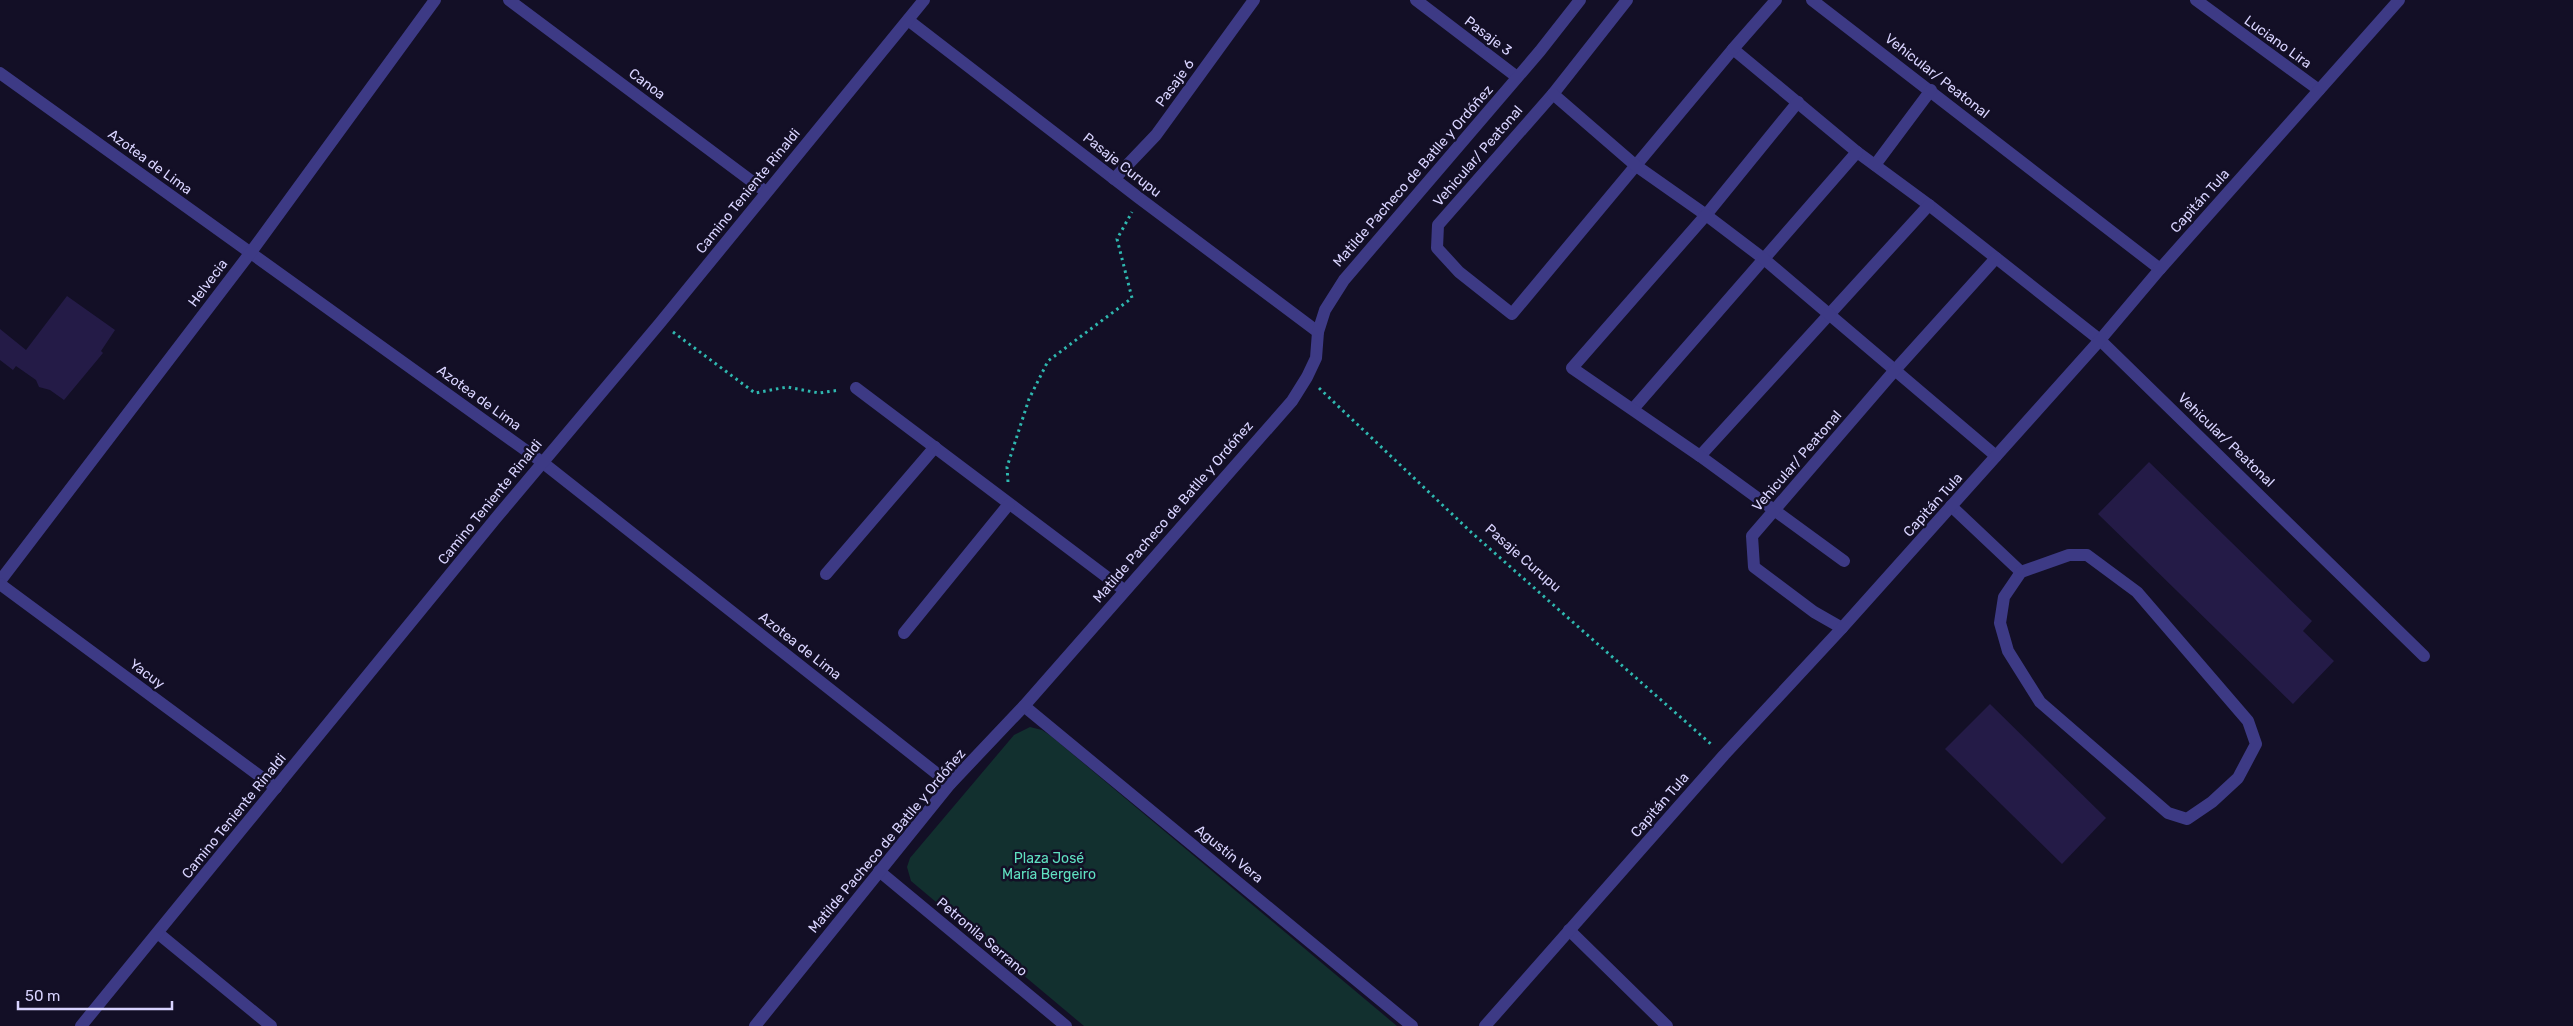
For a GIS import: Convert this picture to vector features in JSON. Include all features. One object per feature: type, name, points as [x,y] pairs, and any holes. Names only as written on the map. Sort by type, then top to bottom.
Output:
[{"type":"street","name":"Helvecia","points":[[0,582],[251,252],[435,0]]},
{"type":"street","name":"Canoa","points":[[509,0],[766,192]]},
{"type":"street","name":"Camino Teniente Rinaldi","points":[[82,1026],[159,934],[542,462],[660,323],[924,0]]},
{"type":"street","name":"Pasaje 6","points":[[1114,179],[1156,134],[1254,0]]},
{"type":"street","name":"Pasaje 3","points":[[1416,0],[1517,77]]},
{"type":"street","name":"Matilde Pacheco de Batlle y Ordóñez","points":[[755,1026],[950,784],[1024,706],[1292,401],[1316,358],[1318,332],[1325,310],[1344,280],[1580,0]]},
{"type":"street","name":"Vehicular/ Peatonal","points":[[1627,0],[1553,94],[1438,225],[1437,248],[1459,272],[1512,314],[1635,165],[1776,0]]},
{"type":"street","name":"Vehicular/ Peatonal","points":[[1812,0],[1931,90],[2160,269]]},
{"type":"street","name":"Luciano Lira","points":[[2196,0],[2318,90]]},
{"type":"street","name":"Capitán Tula","points":[[1485,1026],[1724,755],[1842,628],[2100,340],[2160,269],[2399,0]]},
{"type":"street","name":"Pasaje Curupu","points":[[908,20],[1114,179],[1318,332]]},
{"type":"street","name":"Vehicular/ Peatonal","points":[[1733,49],[1857,152],[1929,205],[2100,340],[2424,656]]},
{"type":"street","name":"Azotea de Lima","points":[[0,73],[542,462],[950,784]]},
{"type":"street","points":[[1875,165],[1931,90]]},
{"type":"street","points":[[1553,94],[1635,165],[1764,259],[1996,456]]},
{"type":"street","points":[[1798,102],[1706,215],[1572,368],[1700,456],[1773,512],[1844,561]]},
{"type":"street","points":[[1633,409],[1857,152]]},
{"type":"street","points":[[1700,456],[1929,205]]},
{"type":"street","name":"Vehicular/ Peatonal","points":[[1842,628],[1814,612],[1754,567],[1752,536],[1894,370],[1996,258]]},
{"type":"street","points":[[856,388],[1124,590]]},
{"type":"street","points":[[826,574],[935,447]]},
{"type":"street","points":[[904,633],[1009,504]]},
{"type":"street","points":[[1951,506],[2021,572]]},
{"type":"street","points":[[2069,555],[2087,555],[2137,592],[2248,721],[2256,744],[2238,778],[2212,802],[2187,819],[2168,813],[2040,702],[2008,651],[2000,624],[2004,597],[2021,572],[2069,555]]},
{"type":"street","name":"Yacuy","points":[[0,582],[276,788]]},
{"type":"street","name":"Agustín Vera","points":[[1024,706],[1412,1026]]},
{"type":"street","name":"Petronila Serrano","points":[[879,871],[1066,1026]]},
{"type":"street","points":[[1570,930],[1667,1026]]},
{"type":"street","points":[[159,934],[271,1026]]},
{"type":"path","points":[[1009,504],[1007,467],[1029,399],[1048,361],[1132,298],[1117,239],[1139,198]]},
{"type":"path","points":[[660,323],[755,393],[787,387],[819,393],[856,388]]},
{"type":"path","name":"Pasaje Curupu","points":[[1307,377],[1472,533],[1724,755]]},
{"type":"green space","name":"Plaza José María Bergeiro","points":[[1030,727],[1042,730],[1051,736],[1397,1026],[1084,1026],[911,881],[907,867],[910,858],[1014,735]]},
{"type":"building","points":[[67,296],[115,330],[101,351],[103,353],[64,400],[50,390],[39,387],[36,380],[16,366],[13,370],[0,360],[0,329],[26,350]]},
{"type":"building","points":[[2149,462],[2312,621],[2303,631],[2334,661],[2293,704],[2098,514]]},
{"type":"building","points":[[1990,704],[2106,818],[2062,864],[1945,749]]}]
